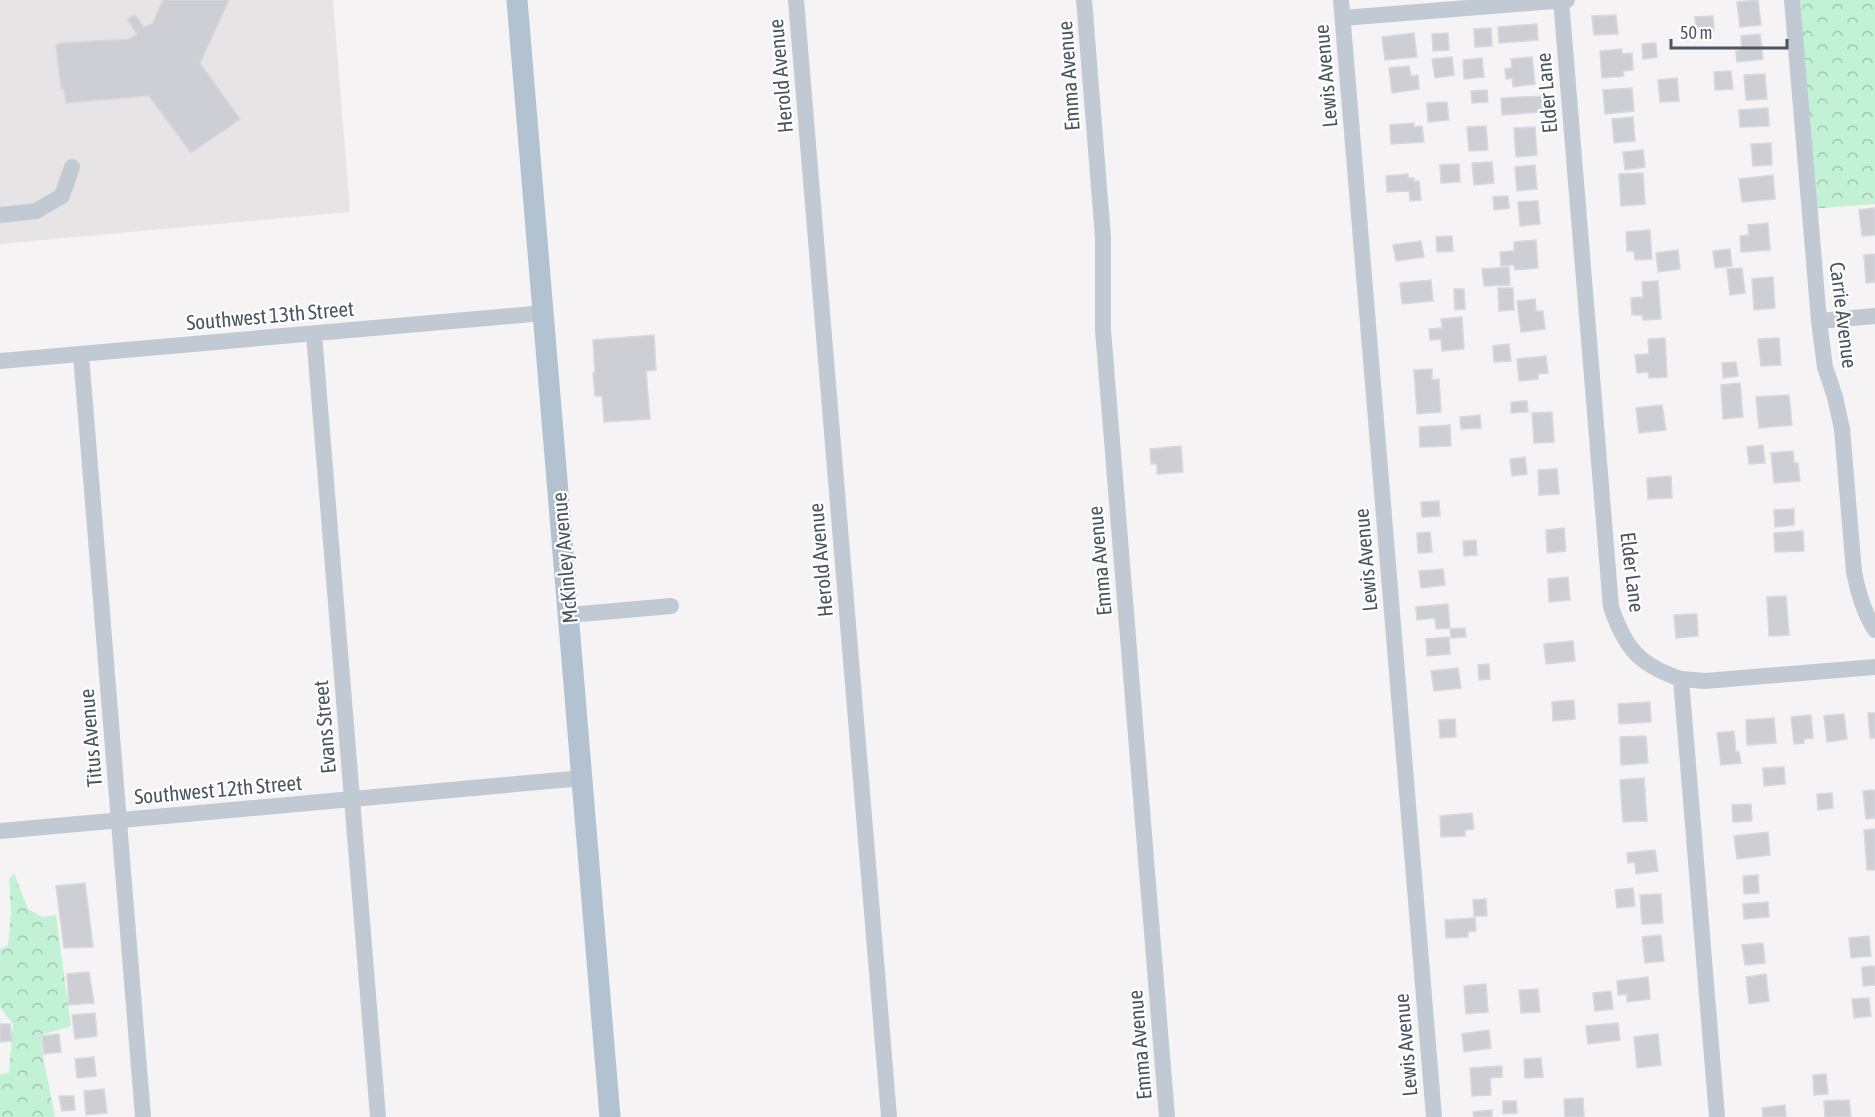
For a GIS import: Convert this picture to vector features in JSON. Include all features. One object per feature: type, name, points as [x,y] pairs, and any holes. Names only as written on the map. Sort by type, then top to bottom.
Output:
[{"type":"main road","name":"McKinley Avenue","points":[[517,0],[610,1117]]},
{"type":"street","name":"Herold Avenue","points":[[796,0],[889,1117]]},
{"type":"street","name":"Emma Avenue","points":[[1084,0],[1103,237],[1103,330],[1167,1117]]},
{"type":"street","name":"Lewis Avenue","points":[[1341,0],[1434,1117]]},
{"type":"street","name":"Elder Lane","points":[[1561,0],[1611,607],[1620,633],[1636,656],[1659,672],[1681,680]]},
{"type":"street","points":[[1343,18],[1567,0]]},
{"type":"street","name":"Carrie Avenue","points":[[1792,0],[1819,321],[1825,367],[1842,429],[1857,589],[1869,621],[1875,630]]},
{"type":"street","points":[[0,215],[36,211],[62,196],[72,167]]},
{"type":"street","name":"Southwest 13th Street","points":[[0,361],[544,314]]},
{"type":"street","points":[[1819,321],[1875,316]]},
{"type":"street","name":"Evans Street","points":[[314,334],[378,1117]]},
{"type":"street","name":"Titus Avenue","points":[[81,355],[143,1117]]},
{"type":"street","points":[[569,615],[671,606]]},
{"type":"street","points":[[1717,1117],[1681,680],[1705,681],[1875,667]]},
{"type":"street","name":"Southwest 12th Street","points":[[0,831],[583,778]]},
{"type":"shaded area","points":[[0,0],[333,0],[350,212],[0,244]]},
{"type":"green space","points":[[1798,0],[1875,0],[1875,204],[1810,209]]},
{"type":"green space","points":[[14,873],[28,909],[42,917],[56,915],[71,1026],[41,1035],[55,1117],[0,1117],[0,1074],[9,1073],[13,1024],[0,1007],[0,949],[8,945],[11,913],[9,879]]},
{"type":"building","points":[[163,0],[229,0],[200,63],[240,119],[191,153],[149,96],[66,103],[64,89],[61,89],[56,46],[59,43],[129,39],[137,34],[127,19],[135,15],[144,27],[152,24]]},
{"type":"building","points":[[1758,0],[1761,25],[1740,27],[1737,2]]},
{"type":"building","points":[[1616,15],[1618,34],[1594,35],[1592,16]]},
{"type":"building","points":[[1713,16],[1714,32],[1696,33],[1695,17]]},
{"type":"building","points":[[1537,24],[1538,40],[1499,43],[1498,27]]},
{"type":"building","points":[[1491,28],[1492,46],[1475,47],[1474,29]]},
{"type":"building","points":[[1414,33],[1417,57],[1385,60],[1382,37]]},
{"type":"building","points":[[1448,33],[1449,50],[1433,51],[1432,34]]},
{"type":"building","points":[[1760,34],[1763,59],[1737,62],[1736,51],[1742,50],[1741,36]]},
{"type":"building","points":[[1656,43],[1657,57],[1643,59],[1642,44]]},
{"type":"building","points":[[1622,49],[1622,54],[1632,53],[1633,70],[1623,71],[1624,76],[1602,78],[1600,51]]},
{"type":"building","points":[[1452,57],[1454,75],[1435,78],[1432,59]]},
{"type":"building","points":[[1532,57],[1535,84],[1513,87],[1512,78],[1506,79],[1505,69],[1512,68],[1511,59]]},
{"type":"building","points":[[1482,58],[1484,77],[1464,79],[1463,60]]},
{"type":"building","points":[[1409,66],[1411,76],[1418,75],[1419,89],[1392,93],[1389,68]]},
{"type":"building","points":[[1731,71],[1733,89],[1715,90],[1714,72]]},
{"type":"building","points":[[1765,74],[1767,99],[1746,100],[1744,75]]},
{"type":"building","points":[[1677,78],[1679,101],[1660,102],[1658,80]]},
{"type":"building","points":[[1632,88],[1634,111],[1605,114],[1603,90]]},
{"type":"building","points":[[1487,90],[1488,102],[1472,103],[1471,91]]},
{"type":"building","points":[[1542,96],[1542,112],[1502,115],[1501,98]]},
{"type":"building","points":[[1447,102],[1449,120],[1428,122],[1427,103]]},
{"type":"building","points":[[1768,108],[1769,126],[1740,127],[1739,110]]},
{"type":"building","points":[[1633,117],[1635,141],[1614,143],[1612,119]]},
{"type":"building","points":[[1414,123],[1414,127],[1422,126],[1424,142],[1391,144],[1390,125]]},
{"type":"building","points":[[1486,126],[1488,150],[1469,151],[1467,127]]},
{"type":"building","points":[[1535,127],[1537,155],[1516,157],[1514,128]]},
{"type":"building","points":[[1771,143],[1772,165],[1753,166],[1751,144]]},
{"type":"building","points":[[1643,150],[1645,167],[1625,170],[1623,152]]},
{"type":"building","points":[[1492,162],[1494,183],[1474,185],[1472,163]]},
{"type":"building","points":[[1459,164],[1460,182],[1441,183],[1440,165]]},
{"type":"building","points":[[1535,165],[1537,189],[1517,191],[1515,167]]},
{"type":"building","points":[[1643,173],[1645,204],[1621,206],[1619,174]]},
{"type":"building","points":[[1408,174],[1408,178],[1414,178],[1414,182],[1419,181],[1421,200],[1410,201],[1409,191],[1387,192],[1386,176]]},
{"type":"building","points":[[1773,175],[1775,199],[1742,202],[1739,179]]},
{"type":"building","points":[[1508,196],[1509,208],[1494,210],[1493,197]]},
{"type":"building","points":[[1538,201],[1540,224],[1520,226],[1518,202]]},
{"type":"building","points":[[1875,208],[1875,235],[1862,236],[1859,210]]},
{"type":"building","points":[[1768,223],[1770,250],[1741,252],[1740,236],[1749,235],[1748,225]]},
{"type":"building","points":[[1650,230],[1652,259],[1635,260],[1634,251],[1627,251],[1626,232]]},
{"type":"building","points":[[1452,236],[1453,251],[1437,252],[1436,237]]},
{"type":"building","points":[[1536,240],[1538,268],[1515,270],[1514,265],[1501,266],[1500,252],[1514,251],[1514,242]]},
{"type":"building","points":[[1421,241],[1424,257],[1396,261],[1393,245]]},
{"type":"building","points":[[1730,249],[1732,266],[1715,268],[1713,251]]},
{"type":"building","points":[[1678,250],[1680,269],[1658,272],[1656,253]]},
{"type":"building","points":[[1875,254],[1875,282],[1866,283],[1864,255]]},
{"type":"building","points":[[1509,267],[1510,285],[1484,286],[1482,269]]},
{"type":"building","points":[[1742,268],[1745,293],[1730,295],[1727,269]]},
{"type":"building","points":[[1773,277],[1775,308],[1754,310],[1752,279]]},
{"type":"building","points":[[1431,280],[1433,301],[1402,304],[1400,283]]},
{"type":"building","points":[[1658,281],[1661,319],[1643,320],[1642,315],[1632,315],[1631,298],[1643,297],[1642,282]]},
{"type":"building","points":[[1498,288],[1513,288],[1514,310],[1499,311]]},
{"type":"building","points":[[1454,289],[1464,289],[1465,309],[1455,310]]},
{"type":"building","points":[[1535,299],[1536,311],[1543,311],[1545,329],[1521,332],[1517,301]]},
{"type":"building","points":[[1462,317],[1464,349],[1442,351],[1441,339],[1430,340],[1429,329],[1442,328],[1441,319]]},
{"type":"building","points":[[654,335],[656,370],[646,371],[650,419],[604,422],[602,396],[595,396],[593,340]]},
{"type":"building","points":[[1665,338],[1667,377],[1649,378],[1648,372],[1637,373],[1635,355],[1649,354],[1648,339]]},
{"type":"building","points":[[1779,338],[1781,365],[1761,366],[1758,339]]},
{"type":"building","points":[[1509,344],[1511,361],[1494,362],[1493,346]]},
{"type":"building","points":[[1546,356],[1548,373],[1538,374],[1538,379],[1519,381],[1517,359]]},
{"type":"building","points":[[1736,362],[1738,376],[1723,378],[1722,363]]},
{"type":"building","points":[[1432,369],[1432,380],[1439,379],[1441,412],[1417,414],[1414,370]]},
{"type":"building","points":[[1740,383],[1743,417],[1723,419],[1721,385]]},
{"type":"building","points":[[1789,395],[1792,425],[1759,428],[1756,397]]},
{"type":"building","points":[[1527,401],[1528,412],[1511,413],[1511,402]]},
{"type":"building","points":[[1662,405],[1666,430],[1639,433],[1636,408]]},
{"type":"building","points":[[1552,412],[1554,442],[1534,443],[1532,413]]},
{"type":"building","points":[[1480,415],[1481,428],[1461,429],[1460,417]]},
{"type":"building","points":[[1450,425],[1451,446],[1420,447],[1419,427]]},
{"type":"building","points":[[1763,445],[1765,463],[1749,464],[1747,447]]},
{"type":"building","points":[[1181,446],[1183,472],[1157,474],[1157,464],[1151,464],[1150,449]]},
{"type":"building","points":[[1793,451],[1794,463],[1798,463],[1800,481],[1774,483],[1771,453]]},
{"type":"building","points":[[1525,457],[1527,474],[1512,476],[1510,459]]},
{"type":"building","points":[[1557,469],[1559,494],[1539,495],[1538,470]]},
{"type":"building","points":[[1671,476],[1672,498],[1648,499],[1647,478]]},
{"type":"building","points":[[1439,501],[1440,516],[1422,517],[1421,502]]},
{"type":"building","points":[[1794,509],[1794,525],[1775,527],[1774,510]]},
{"type":"building","points":[[1564,528],[1566,551],[1547,553],[1546,530]]},
{"type":"building","points":[[1803,531],[1804,551],[1775,552],[1774,533]]},
{"type":"building","points":[[1430,532],[1432,552],[1418,553],[1417,533]]},
{"type":"building","points":[[1476,540],[1477,555],[1464,556],[1463,541]]},
{"type":"building","points":[[1443,569],[1445,585],[1421,588],[1419,571]]},
{"type":"building","points":[[1568,577],[1570,600],[1549,602],[1548,579]]},
{"type":"building","points":[[1786,596],[1789,635],[1769,636],[1767,597]]},
{"type":"building","points":[[1448,604],[1450,628],[1436,629],[1435,618],[1417,620],[1416,607]]},
{"type":"building","points":[[1697,614],[1698,636],[1676,638],[1674,615]]},
{"type":"building","points":[[1465,628],[1466,637],[1451,638],[1450,629]]},
{"type":"building","points":[[1449,637],[1450,654],[1427,656],[1426,639]]},
{"type":"building","points":[[1573,641],[1575,661],[1546,664],[1544,644]]},
{"type":"building","points":[[1489,664],[1490,679],[1479,680],[1478,665]]},
{"type":"building","points":[[1458,668],[1461,688],[1434,691],[1431,671]]},
{"type":"building","points":[[1574,700],[1575,719],[1553,721],[1552,702]]},
{"type":"building","points":[[1650,702],[1651,722],[1619,724],[1618,704]]},
{"type":"building","points":[[1868,713],[1875,713],[1875,738],[1870,738]]},
{"type":"building","points":[[1844,714],[1847,739],[1827,742],[1824,716]]},
{"type":"building","points":[[1811,715],[1813,738],[1804,739],[1804,743],[1794,744],[1791,717]]},
{"type":"building","points":[[1774,718],[1776,743],[1747,745],[1746,720]]},
{"type":"building","points":[[1455,719],[1456,737],[1440,738],[1439,720]]},
{"type":"building","points":[[1734,731],[1736,752],[1739,752],[1741,763],[1721,765],[1717,733]]},
{"type":"building","points":[[1646,736],[1648,763],[1621,765],[1620,737]]},
{"type":"building","points":[[1784,767],[1785,784],[1764,786],[1763,768]]},
{"type":"building","points":[[1644,778],[1647,821],[1623,822],[1620,780]]},
{"type":"building","points":[[1875,790],[1875,818],[1866,819],[1863,791]]},
{"type":"building","points":[[1832,793],[1833,808],[1818,810],[1817,794]]},
{"type":"building","points":[[1751,804],[1752,821],[1733,822],[1732,805]]},
{"type":"building","points":[[1472,813],[1474,829],[1465,830],[1465,836],[1441,837],[1440,816]]},
{"type":"building","points":[[1875,829],[1875,870],[1867,870],[1864,830]]},
{"type":"building","points":[[1768,832],[1770,855],[1737,859],[1734,836]]},
{"type":"building","points":[[1655,850],[1658,871],[1636,874],[1635,862],[1628,863],[1627,853]]},
{"type":"building","points":[[1758,875],[1759,893],[1744,894],[1743,876]]},
{"type":"building","points":[[85,883],[93,947],[64,948],[56,886]]},
{"type":"building","points":[[1633,888],[1635,906],[1617,908],[1615,890]]},
{"type":"building","points":[[1661,894],[1663,923],[1642,924],[1640,895]]},
{"type":"building","points":[[1486,899],[1487,916],[1474,916],[1473,900]]},
{"type":"building","points":[[1768,902],[1769,917],[1744,919],[1743,904]]},
{"type":"building","points":[[1475,918],[1476,931],[1468,932],[1468,937],[1446,938],[1445,920]]},
{"type":"building","points":[[1661,935],[1664,961],[1645,963],[1642,937]]},
{"type":"building","points":[[1869,936],[1871,956],[1851,958],[1849,938]]},
{"type":"building","points":[[1763,943],[1765,963],[1745,965],[1742,945]]},
{"type":"building","points":[[1875,966],[1875,985],[1863,986],[1862,967]]},
{"type":"building","points":[[89,972],[94,1003],[69,1005],[67,974]]},
{"type":"building","points":[[1766,974],[1769,1001],[1749,1004],[1746,977]]},
{"type":"building","points":[[1648,977],[1650,999],[1627,1002],[1627,994],[1618,995],[1617,981]]},
{"type":"building","points":[[1486,984],[1488,1012],[1466,1014],[1464,986]]},
{"type":"building","points":[[1538,989],[1540,1012],[1521,1013],[1519,990]]},
{"type":"building","points":[[1611,991],[1613,1009],[1595,1011],[1593,993]]},
{"type":"building","points":[[1869,998],[1871,1016],[1854,1018],[1852,999]]},
{"type":"building","points":[[95,1013],[97,1036],[75,1039],[72,1015]]},
{"type":"building","points":[[1618,1023],[1620,1040],[1588,1044],[1586,1026]]},
{"type":"building","points":[[0,1024],[10,1024],[12,1041],[0,1042]]},
{"type":"building","points":[[1489,1030],[1491,1048],[1464,1052],[1462,1034]]},
{"type":"building","points":[[59,1034],[61,1052],[44,1054],[42,1036]]},
{"type":"building","points":[[1658,1034],[1661,1065],[1637,1068],[1634,1037]]},
{"type":"building","points":[[94,1057],[96,1076],[77,1078],[75,1059]]},
{"type":"building","points":[[1541,1058],[1543,1077],[1525,1078],[1524,1059]]},
{"type":"building","points":[[1502,1066],[1502,1077],[1490,1078],[1491,1095],[1472,1096],[1470,1068]]},
{"type":"building","points":[[1826,1074],[1828,1094],[1814,1095],[1813,1075]]},
{"type":"building","points":[[104,1089],[107,1113],[86,1115],[84,1091]]},
{"type":"building","points":[[59,1096],[74,1096],[75,1110],[62,1111]]},
{"type":"building","points":[[1583,1098],[1584,1117],[1565,1117],[1564,1099]]},
{"type":"building","points":[[1849,1100],[1851,1117],[1825,1117],[1824,1101]]},
{"type":"building","points":[[1503,1101],[1516,1101],[1517,1113],[1503,1114]]},
{"type":"building","points":[[1785,1105],[1786,1117],[1763,1117],[1762,1108]]},
{"type":"building","points":[[1492,1110],[1492,1117],[1474,1117],[1473,1112]]}]
